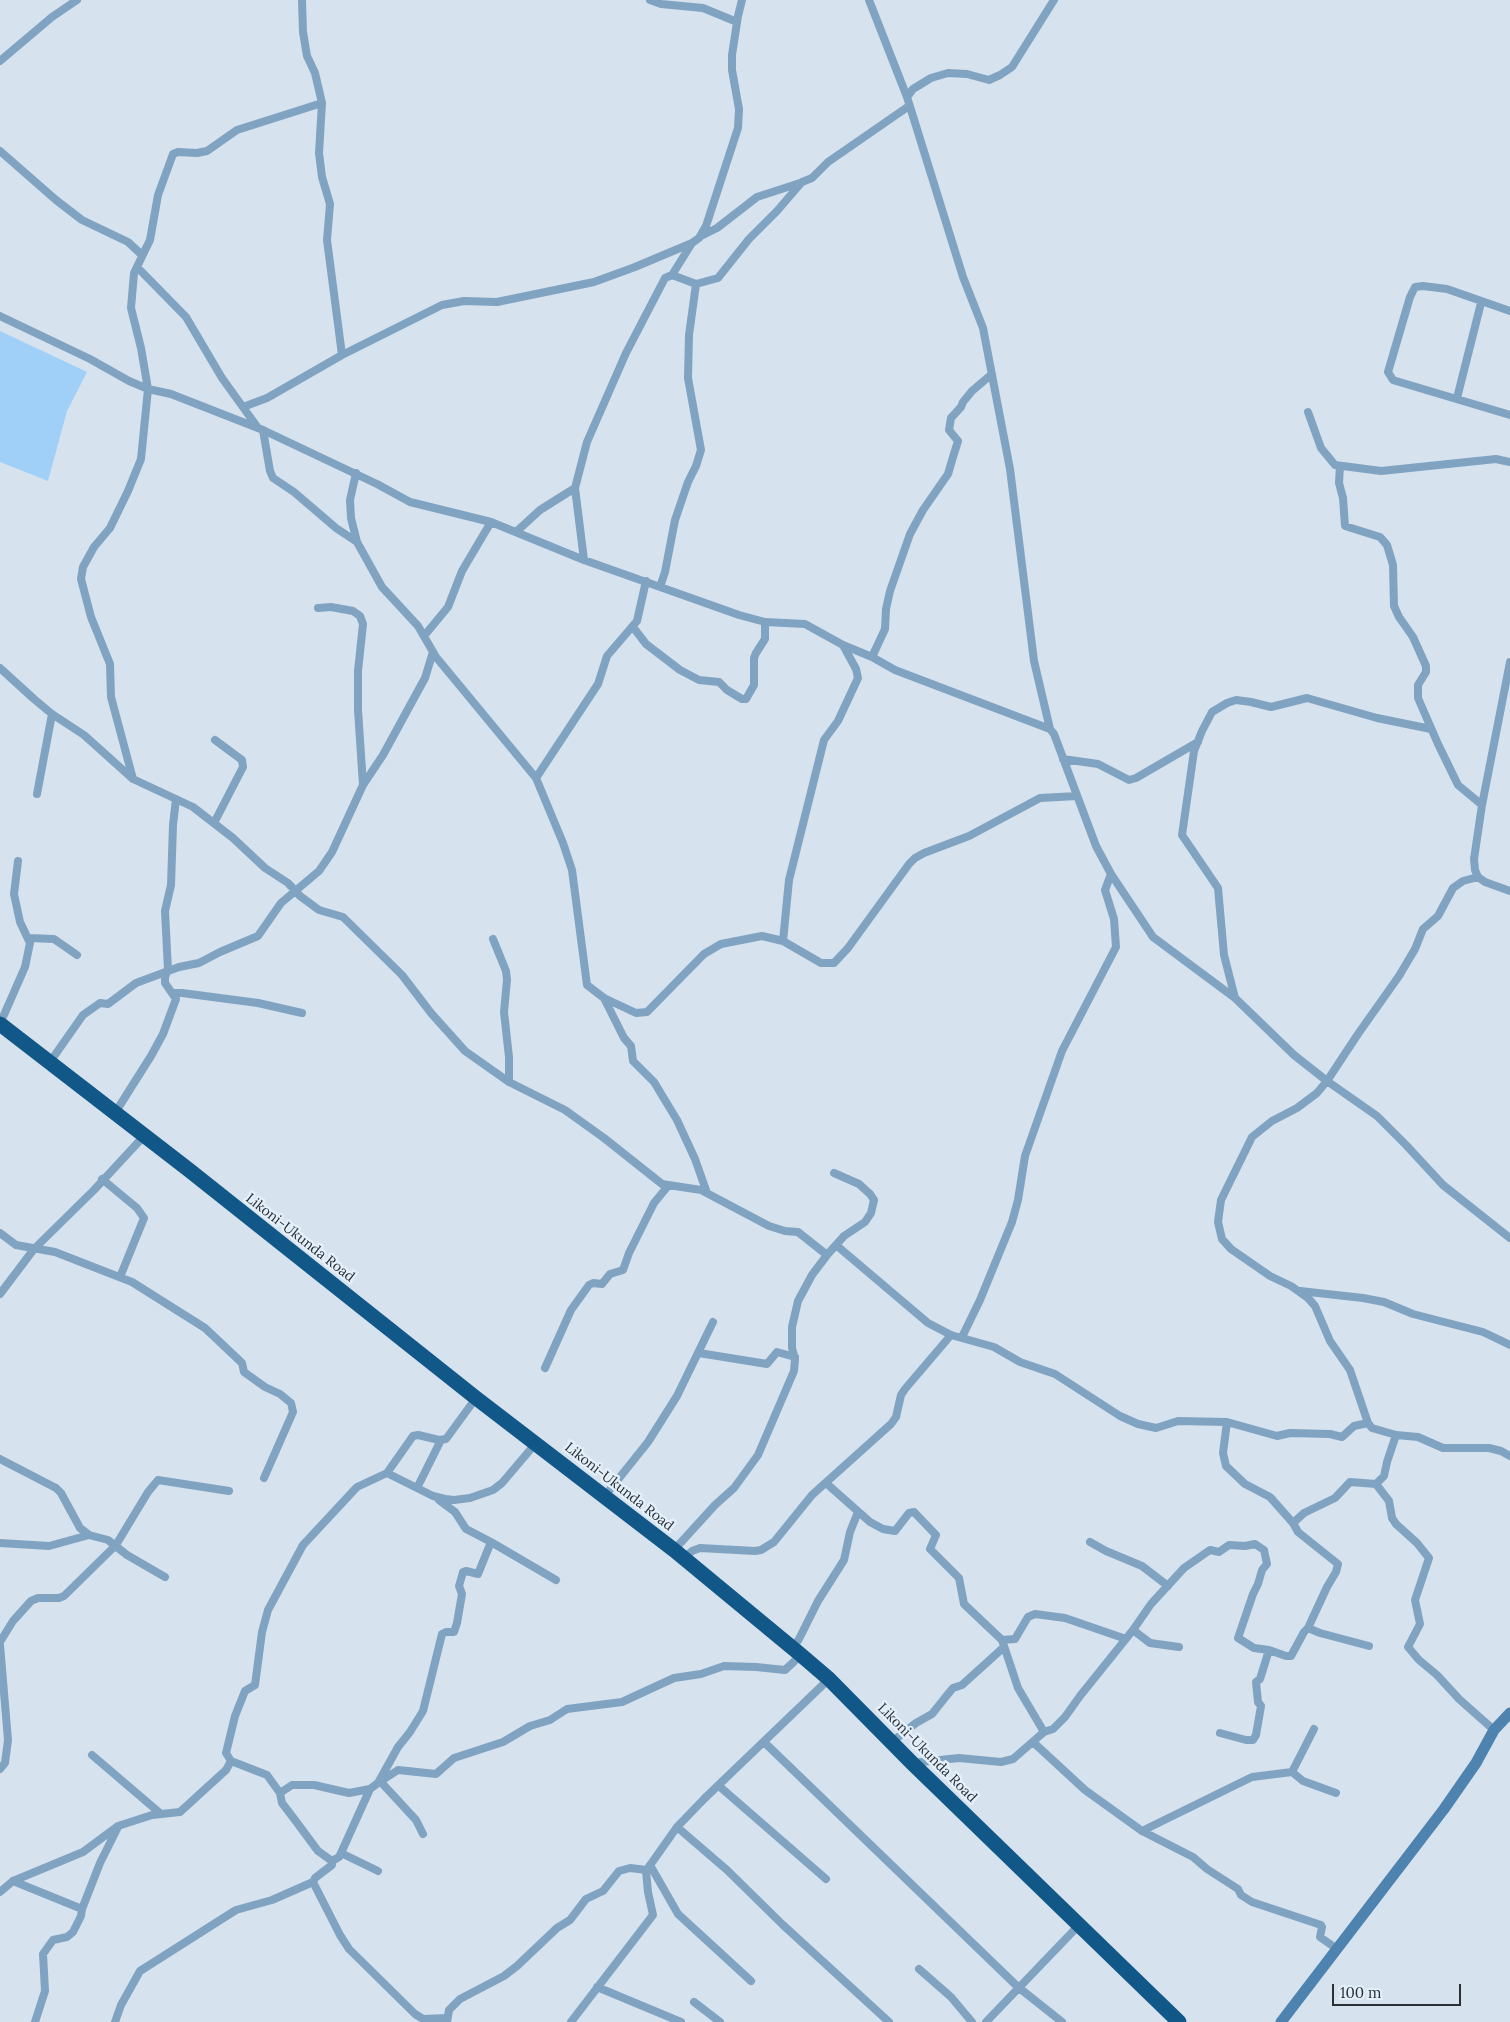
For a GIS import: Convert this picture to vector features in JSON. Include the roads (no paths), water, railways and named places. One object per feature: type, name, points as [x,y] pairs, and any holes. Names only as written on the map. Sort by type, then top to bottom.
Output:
[{"type":"highway","name":"Likoni-Ukunda Road","points":[[0,1024],[476,1398],[679,1554],[829,1679],[893,1741],[912,1763],[1179,2022]]},
{"type":"street","points":[[0,61],[52,17],[77,0]]},
{"type":"street","points":[[302,0],[303,32],[307,56],[315,73],[322,103],[319,153],[322,177],[330,204],[327,240],[342,355]]},
{"type":"street","points":[[650,0],[661,4],[702,8],[737,22]]},
{"type":"street","points":[[584,560],[575,488],[588,442],[626,353],[666,278],[672,275],[706,226],[739,120],[732,70],[732,55],[742,0]]},
{"type":"street","points":[[869,0],[906,97],[963,277],[983,328],[1010,469],[1034,661],[1050,729],[1096,846],[1111,874],[1153,937],[1234,998],[1272,1036],[1327,1081],[1377,1116],[1406,1144],[1442,1185],[1510,1238]]},
{"type":"street","points":[[906,97],[912,89],[931,78],[948,73],[967,74],[988,80],[1000,76],[1012,67],[1054,0]]},
{"type":"street","points":[[134,779],[112,697],[110,664],[90,617],[81,584],[81,573],[94,547],[114,520],[140,465],[148,389],[141,348],[131,308],[132,284],[137,267],[153,230],[158,195],[170,159],[175,153],[207,151],[237,130],[322,103]]},
{"type":"street","points":[[243,407],[267,398],[342,355],[442,305],[464,300],[497,302],[594,282],[635,267],[695,240],[717,228],[757,197],[812,178],[828,162],[909,106]]},
{"type":"street","points":[[0,151],[82,220],[128,242],[142,255]]},
{"type":"street","points":[[672,275],[696,284],[718,278],[749,239],[777,212],[802,182]]},
{"type":"street","points":[[137,267],[186,317],[222,378],[261,429],[273,478],[294,492],[336,528],[357,542]]},
{"type":"street","points":[[660,587],[665,572],[675,520],[701,450],[688,378],[689,335],[696,284]]},
{"type":"street","points":[[1510,311],[1447,289],[1415,287],[1411,292],[1388,372],[1393,380],[1510,415]]},
{"type":"street","points":[[1457,398],[1481,302]]},
{"type":"street","points":[[0,316],[148,389],[171,394],[261,429],[356,473],[410,502],[491,522],[584,560],[739,615],[766,622],[805,624],[895,670],[1050,729]]},
{"type":"street","points":[[872,657],[885,629],[886,609],[890,592],[910,534],[923,510],[948,474],[958,441],[949,430],[952,418],[972,391],[992,374]]},
{"type":"street","points":[[1308,412],[1320,448],[1331,462],[1340,466],[1381,471],[1496,459],[1510,462]]},
{"type":"street","points":[[1340,466],[1339,483],[1343,498],[1345,526],[1380,537],[1387,545],[1393,565],[1394,606],[1413,637],[1426,666],[1426,672],[1419,683],[1417,693],[1431,729],[1458,785],[1482,806]]},
{"type":"street","points":[[356,473],[350,500],[351,518],[357,542],[382,587],[418,626],[433,652],[536,778],[572,870],[587,985],[604,998],[636,1013],[646,1014],[704,954],[715,946],[762,936],[783,942],[821,963],[834,963],[848,948],[915,858],[970,836],[1040,798],[1077,796]]},
{"type":"street","points":[[516,532],[540,510],[575,488]]},
{"type":"street","points":[[424,636],[448,606],[462,571],[491,522]]},
{"type":"street","points":[[536,778],[598,684],[607,656],[625,634],[634,627],[639,615],[646,581]]},
{"type":"street","points":[[318,608],[331,607],[354,611],[362,620],[358,671],[358,710],[364,785]]},
{"type":"street","points":[[634,627],[646,644],[680,670],[699,680],[719,682],[727,690],[742,699],[746,699],[754,685],[754,658],[765,639],[766,622]]},
{"type":"street","points":[[783,942],[789,880],[824,740],[838,721],[858,678],[856,669],[843,645]]},
{"type":"street","points":[[50,1062],[83,1015],[100,1003],[108,1004],[136,983],[168,970],[199,963],[220,952],[254,939],[265,927],[281,902],[319,871],[342,833],[364,785],[383,755],[425,678],[433,652]]},
{"type":"street","points":[[1510,662],[1482,806],[1474,859],[1478,877],[1485,882],[1510,891]]},
{"type":"street","points":[[0,668],[52,714],[84,735],[134,779],[193,807],[319,910],[343,917],[402,975],[431,1013],[465,1051],[509,1082],[565,1110],[604,1138],[656,1181],[668,1186],[694,1189],[707,1193],[769,1226],[798,1232],[827,1254]]},
{"type":"street","points":[[1234,998],[1224,956],[1218,888],[1215,881],[1192,852],[1182,834],[1194,751],[1212,712],[1227,702],[1236,700],[1270,708],[1306,698],[1377,718],[1431,729]]},
{"type":"street","points":[[37,794],[52,714]]},
{"type":"street","points":[[214,823],[243,767],[242,760],[215,740]]},
{"type":"street","points":[[1063,758],[1098,764],[1129,780],[1136,778],[1198,742]]},
{"type":"street","points":[[114,1113],[152,1056],[163,1034],[176,999],[165,983],[168,970],[165,911],[171,885],[176,799]]},
{"type":"street","points":[[0,1024],[25,967],[30,943],[20,922],[14,894],[18,861]]},
{"type":"street","points":[[962,1337],[980,1300],[1012,1222],[1018,1200],[1025,1156],[1062,1051],[1116,947],[1114,919],[1105,890],[1111,874]]},
{"type":"street","points":[[1478,877],[1463,881],[1453,888],[1438,916],[1423,929],[1415,949],[1399,976],[1327,1081],[1306,1103],[1272,1120],[1252,1138],[1221,1200],[1218,1222],[1222,1240],[1231,1249],[1270,1276],[1299,1291],[1315,1306],[1324,1331],[1350,1370],[1368,1423],[1375,1429],[1396,1436],[1418,1437],[1443,1448],[1489,1448],[1510,1456]]},
{"type":"street","points":[[29,938],[54,939],[77,955]]},
{"type":"street","points":[[493,939],[506,972],[507,980],[504,1012],[509,1082]]},
{"type":"street","points":[[172,993],[258,1003],[302,1013]]},
{"type":"street","points":[[604,998],[624,1038],[631,1046],[633,1061],[654,1082],[677,1120],[695,1159],[707,1193]]},
{"type":"street","points":[[0,1294],[34,1249],[94,1190],[102,1179],[144,1136]]},
{"type":"street","points":[[679,1554],[716,1505],[734,1488],[758,1455],[794,1371],[795,1357],[792,1348],[792,1327],[795,1309],[805,1288],[827,1254],[836,1244],[868,1218],[874,1200],[859,1184],[834,1173]]},
{"type":"street","points":[[102,1179],[138,1208],[144,1218],[120,1278]]},
{"type":"street","points":[[545,1368],[570,1310],[585,1289],[591,1284],[602,1284],[610,1274],[623,1270],[629,1253],[654,1203],[668,1186]]},
{"type":"street","points":[[0,1233],[16,1245],[55,1252],[132,1282],[196,1321],[242,1363],[244,1372],[265,1387],[280,1394],[292,1405],[292,1414],[264,1478]]},
{"type":"street","points":[[836,1244],[928,1323],[951,1335],[994,1347],[1020,1362],[1055,1374],[1120,1416],[1138,1424],[1156,1428],[1178,1421],[1227,1422],[1277,1436],[1290,1433],[1330,1434],[1342,1437],[1354,1426],[1368,1423]]},
{"type":"street","points":[[1299,1291],[1384,1302],[1413,1314],[1483,1332],[1510,1345]]},
{"type":"street","points":[[604,1497],[648,1442],[680,1389],[713,1322]]},
{"type":"street","points":[[679,1554],[700,1548],[744,1552],[764,1549],[774,1542],[812,1495],[891,1424],[896,1417],[904,1389],[951,1335]]},
{"type":"street","points":[[698,1353],[767,1364],[777,1352],[795,1357]]},
{"type":"street","points":[[332,1861],[318,1850],[282,1803],[280,1793],[267,1775],[231,1761],[226,1753],[235,1716],[245,1690],[254,1685],[262,1632],[268,1610],[303,1545],[357,1487],[387,1473],[413,1436],[446,1439],[476,1398]]},
{"type":"street","points":[[912,1763],[959,1758],[1007,1762],[1044,1732],[1053,1729],[1126,1639],[1151,1604],[1184,1568],[1210,1550],[1221,1551],[1230,1545],[1242,1547],[1255,1544],[1261,1546],[1266,1553],[1267,1564],[1262,1570],[1238,1638],[1254,1648],[1291,1656],[1308,1628],[1336,1572],[1338,1564],[1298,1532],[1280,1506],[1270,1496],[1245,1484],[1226,1466],[1223,1453],[1227,1422]]},
{"type":"street","points":[[1376,1484],[1384,1476],[1396,1436]]},
{"type":"street","points":[[416,1488],[441,1440]]},
{"type":"street","points":[[433,1496],[454,1500],[470,1498],[493,1490],[507,1478],[536,1443]]},
{"type":"street","points":[[0,1458],[57,1489],[80,1528],[89,1535],[108,1540],[127,1555],[166,1578]]},
{"type":"street","points":[[387,1473],[433,1496],[455,1512],[466,1529],[556,1580]]},
{"type":"street","points":[[0,1769],[5,1763],[8,1740],[3,1700],[0,1644],[13,1620],[31,1600],[64,1596],[116,1545],[148,1492],[158,1480],[175,1481],[229,1491]]},
{"type":"street","points":[[1293,1523],[1304,1513],[1335,1498],[1350,1482],[1376,1484],[1389,1501],[1392,1518],[1396,1524],[1417,1543],[1429,1558],[1415,1600],[1420,1624],[1408,1647],[1459,1699],[1494,1730]]},
{"type":"street","points":[[826,1483],[870,1522],[890,1530],[896,1529],[909,1513],[917,1514],[936,1535],[930,1549],[959,1578],[964,1604],[1003,1644],[1018,1688],[1044,1732]]},
{"type":"street","points":[[114,2022],[121,2004],[140,1971],[236,1910],[272,1900],[313,1882],[332,1865],[332,1861],[339,1857],[370,1789],[398,1770],[436,1774],[446,1763],[454,1758],[470,1751],[503,1742],[530,1726],[550,1720],[567,1709],[622,1702],[674,1678],[701,1674],[724,1666],[785,1670],[797,1652],[799,1640],[818,1601],[844,1560],[850,1532],[858,1512]]},
{"type":"street","points":[[0,1543],[53,1546],[89,1535]]},
{"type":"street","points":[[379,1782],[398,1747],[423,1711],[442,1634],[454,1632],[462,1594],[459,1586],[463,1572],[478,1574],[491,1542]]},
{"type":"street","points":[[1090,1542],[1142,1566],[1168,1586]]},
{"type":"street","points":[[893,1741],[916,1723],[932,1714],[953,1688],[962,1685],[1003,1644],[1015,1639],[1028,1617],[1035,1614],[1065,1618],[1126,1639]]},
{"type":"street","points":[[1308,1628],[1369,1646]]},
{"type":"street","points":[[1133,1630],[1150,1643],[1180,1648]]},
{"type":"street","points":[[1220,1732],[1246,1740],[1253,1740],[1256,1735],[1261,1706],[1258,1702],[1256,1682],[1260,1679],[1268,1650]]},
{"type":"street","points":[[571,2022],[654,1914],[648,1892],[648,1868],[678,1827],[705,1798],[829,1679]]},
{"type":"street","points":[[1281,2022],[1444,1809],[1476,1762],[1494,1730],[1510,1713]]},
{"type":"street","points":[[1292,1772],[1314,1729]]},
{"type":"street","points":[[764,1742],[1018,1988],[1062,2022]]},
{"type":"street","points":[[1033,1742],[1085,1790],[1142,1831],[1193,1857],[1206,1869],[1238,1889],[1240,1895],[1252,1902],[1321,1925],[1320,1937],[1337,1949]]},
{"type":"street","points":[[92,1755],[161,1814]]},
{"type":"street","points":[[0,1892],[13,1881],[84,1852],[118,1826],[152,1815],[180,1812],[226,1770],[231,1761]]},
{"type":"street","points":[[1142,1831],[1252,1778],[1292,1772],[1303,1781],[1336,1793]]},
{"type":"street","points":[[379,1782],[416,1820],[423,1834]]},
{"type":"street","points":[[280,1793],[292,1785],[314,1786],[348,1793],[370,1789]]},
{"type":"street","points":[[719,1786],[826,1880]]},
{"type":"street","points":[[35,2022],[44,1991],[43,1954],[53,1940],[67,1937],[73,1932],[81,1916],[100,1863],[118,1826]]},
{"type":"street","points":[[678,1827],[727,1870],[783,1925],[888,2022]]},
{"type":"street","points":[[340,1853],[378,1871]]},
{"type":"street","points":[[313,1882],[349,1949],[415,2014],[422,2019],[447,2020],[449,2010],[462,1998],[490,1984],[517,1966],[557,1928],[570,1920],[586,1899],[603,1891],[619,1871],[630,1868],[648,1868]]},
{"type":"street","points":[[648,1868],[678,1914],[751,1981]]},
{"type":"street","points":[[13,1881],[82,1909]]},
{"type":"street","points":[[986,2022],[1080,1924]]},
{"type":"street","points":[[919,1968],[951,1997],[972,2022]]},
{"type":"street","points":[[597,1987],[680,2022]]},
{"type":"street","points":[[694,2002],[720,2022]]}]
